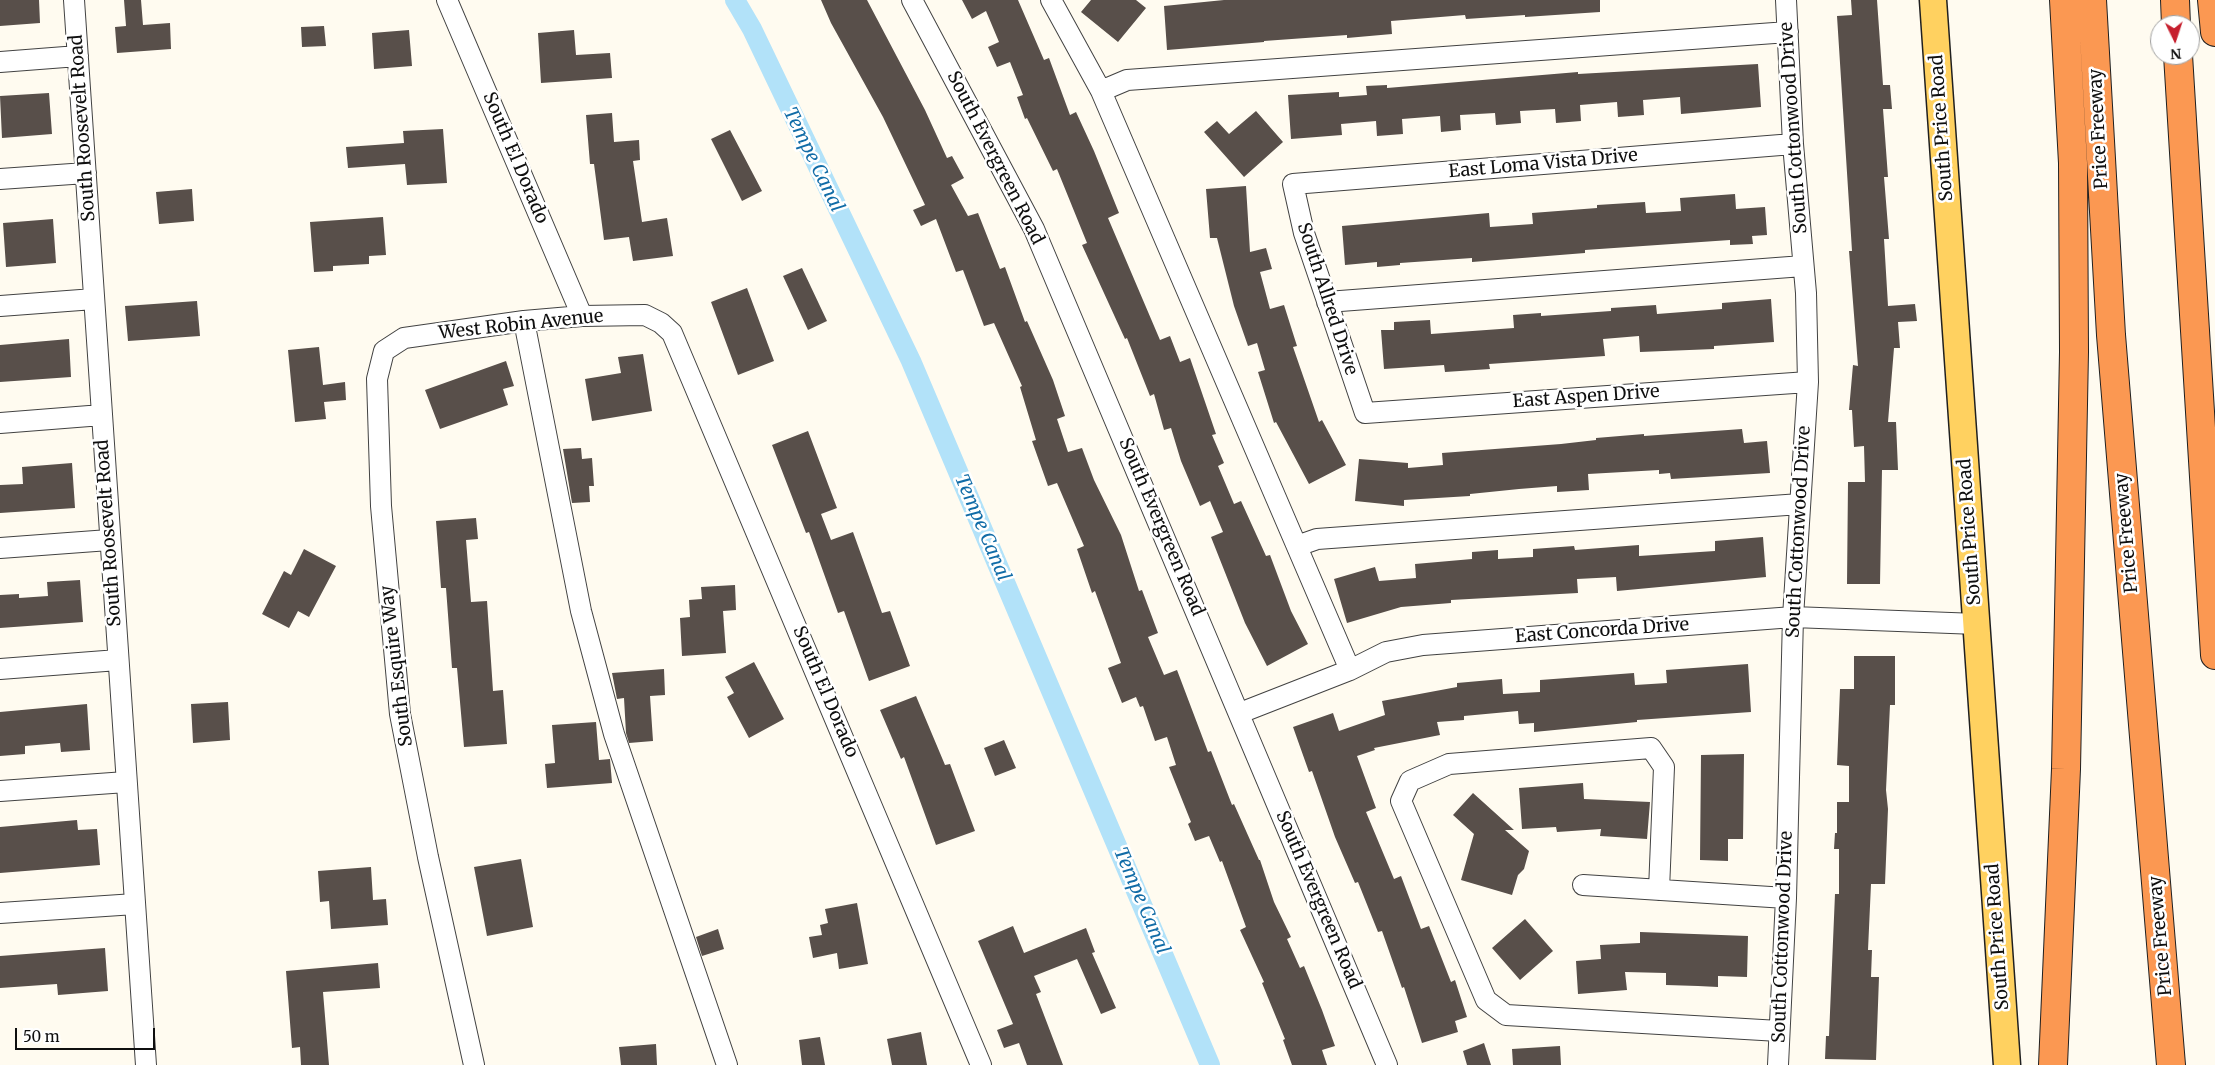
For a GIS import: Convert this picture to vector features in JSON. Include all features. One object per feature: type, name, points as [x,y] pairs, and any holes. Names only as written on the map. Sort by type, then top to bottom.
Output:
[{"type":"highway","points":[[2053,1065],[2066,769],[2074,352],[2073,163],[2064,0]]},
{"type":"highway","name":"Price Freeway","points":[[2092,0],[2111,335],[2172,1065]]},
{"type":"highway","points":[[2174,0],[2175,15]]},
{"type":"highway","points":[[2212,0],[2215,32]]},
{"type":"highway","points":[[2179,65],[2215,655]]},
{"type":"main road","name":"South Price Road","points":[[1933,0],[2007,1065]]},
{"type":"street","name":"South Roosevelt Road","points":[[74,0],[109,540],[146,1065]]},
{"type":"street","name":"South El Dorado","points":[[447,0],[582,316]]},
{"type":"street","name":"South Evergreen Road","points":[[912,0],[1034,229],[1240,713],[1387,1065]]},
{"type":"street","points":[[1050,0],[1101,91],[1350,670]]},
{"type":"street","name":"South Cottonwood Drive","points":[[1778,1065],[1786,898],[1793,616],[1808,382],[1804,266],[1793,144],[1786,0]]},
{"type":"street","points":[[1101,91],[1127,80],[1788,32]]},
{"type":"street","points":[[0,62],[78,56]]},
{"type":"street","name":"East Loma Vista Drive","points":[[1293,184],[1793,144]]},
{"type":"street","points":[[0,179],[86,173]]},
{"type":"street","name":"South Allred Drive","points":[[1293,184],[1304,233],[1365,413]]},
{"type":"street","points":[[1327,302],[1804,266]]},
{"type":"street","points":[[0,306],[94,299]]},
{"type":"street","name":"West Robin Avenue","points":[[384,351],[404,338],[524,320],[582,316],[645,315],[661,323]]},
{"type":"street","points":[[524,320],[581,610],[612,724],[663,882],[727,1065]]},
{"type":"street","name":"South El Dorado","points":[[661,323],[672,333],[981,1065]]},
{"type":"street","name":"South Esquire Way","points":[[384,351],[377,379],[381,506],[400,714],[428,857],[474,1065]]},
{"type":"street","name":"East Aspen Drive","points":[[1365,413],[1808,382]]},
{"type":"street","points":[[0,422],[102,415]]},
{"type":"street","points":[[1297,546],[1317,538],[1800,504]]},
{"type":"street","points":[[0,548],[109,540]]},
{"type":"street","name":"East Concorda Drive","points":[[1240,713],[1350,670],[1386,652],[1423,645],[1793,616],[1976,624]]},
{"type":"street","points":[[0,669],[118,660]]},
{"type":"street","points":[[1659,890],[1664,767],[1651,748],[1449,764],[1410,781],[1401,801],[1486,1000],[1506,1015],[1779,1031]]},
{"type":"street","points":[[0,791],[126,782]]},
{"type":"street","points":[[1583,885],[1786,898]]},
{"type":"street","points":[[0,913],[135,904]]},
{"type":"building","points":[[0,0],[39,0],[40,23],[0,26]]},
{"type":"building","points":[[124,0],[141,0],[143,25],[170,23],[171,49],[117,53],[115,27],[126,26]]},
{"type":"building","points":[[821,0],[867,0],[925,110],[947,158],[952,156],[964,178],[951,185],[968,216],[978,213],[1000,269],[1005,267],[1025,322],[1027,321],[1053,380],[1065,416],[1057,419],[1068,452],[1082,448],[1094,480],[1121,535],[1139,591],[1142,590],[1158,633],[1148,637],[1164,675],[1177,670],[1208,752],[1211,751],[1232,805],[1234,804],[1260,860],[1274,902],[1291,937],[1287,939],[1300,968],[1304,966],[1335,1046],[1322,1050],[1327,1065],[1292,1065],[1283,1040],[1285,1039],[1262,983],[1264,982],[1240,930],[1246,927],[1222,861],[1220,862],[1209,836],[1195,841],[1188,824],[1191,822],[1169,767],[1176,765],[1167,737],[1155,741],[1143,706],[1140,707],[1136,697],[1122,703],[1108,668],[1121,663],[1095,591],[1092,593],[1077,549],[1084,546],[1057,483],[1048,486],[1032,441],[1036,440],[1020,387],[1022,386],[994,323],[984,326],[963,270],[956,272],[936,219],[921,226],[913,210],[925,205],[883,117],[831,23]]},
{"type":"building","points":[[962,0],[1018,0],[1044,60],[1049,58],[1070,115],[1076,112],[1094,151],[1119,213],[1108,218],[1160,340],[1170,336],[1180,362],[1190,358],[1216,434],[1212,435],[1224,463],[1218,466],[1234,504],[1241,501],[1266,556],[1270,555],[1291,611],[1308,644],[1267,666],[1245,623],[1211,537],[1223,532],[1210,501],[1200,506],[1181,461],[1171,428],[1164,430],[1154,394],[1150,396],[1127,338],[1125,339],[1082,245],[1087,243],[1057,169],[1053,171],[1027,118],[1025,119],[1017,97],[1023,95],[1010,62],[997,67],[988,47],[999,42],[986,11],[972,19]]},
{"type":"building","points":[[1091,0],[1136,0],[1146,8],[1118,42],[1081,12]]},
{"type":"building","points":[[1224,0],[1600,0],[1600,12],[1466,19],[1465,15],[1391,21],[1392,34],[1347,38],[1347,35],[1167,50],[1164,6]]},
{"type":"building","points":[[1851,0],[1877,0],[1883,85],[1890,85],[1892,109],[1883,109],[1888,177],[1884,177],[1889,239],[1884,239],[1888,306],[1915,304],[1917,321],[1898,322],[1900,348],[1894,348],[1888,422],[1896,422],[1898,470],[1882,470],[1880,584],[1847,584],[1848,482],[1865,482],[1864,446],[1854,447],[1852,410],[1849,410],[1853,365],[1858,366],[1849,251],[1852,251],[1837,16],[1852,15]]},
{"type":"building","points":[[324,26],[326,46],[302,47],[301,27]]},
{"type":"building","points":[[409,30],[412,66],[374,69],[372,33]]},
{"type":"building","points":[[574,30],[576,55],[610,53],[612,78],[541,83],[538,33]]},
{"type":"building","points":[[1758,64],[1761,107],[1681,114],[1680,97],[1643,100],[1644,115],[1618,117],[1617,102],[1580,105],[1581,121],[1556,123],[1555,109],[1520,111],[1521,123],[1496,125],[1495,113],[1460,115],[1461,130],[1441,132],[1440,116],[1402,119],[1403,134],[1377,136],[1376,121],[1341,124],[1342,135],[1291,139],[1288,95],[1339,92],[1339,97],[1367,95],[1366,86],[1387,85],[1387,88],[1578,72],[1578,74]]},
{"type":"building","points":[[49,93],[52,134],[2,138],[0,96]]},
{"type":"building","points":[[1256,111],[1283,142],[1244,177],[1204,132],[1217,121],[1229,134]]},
{"type":"building","points":[[612,113],[614,142],[639,140],[640,160],[633,161],[642,222],[667,218],[673,256],[633,261],[629,237],[604,240],[594,164],[590,164],[586,115]]},
{"type":"building","points":[[443,129],[447,183],[407,185],[405,164],[348,168],[346,147],[404,143],[403,131]]},
{"type":"building","points":[[730,130],[762,191],[742,201],[711,139]]},
{"type":"building","points":[[1246,186],[1250,252],[1266,248],[1272,269],[1260,272],[1270,309],[1284,305],[1297,346],[1293,347],[1319,422],[1322,420],[1346,465],[1309,484],[1276,422],[1274,423],[1258,372],[1265,370],[1257,343],[1248,346],[1234,306],[1217,238],[1210,238],[1206,189]]},
{"type":"building","points":[[192,189],[194,221],[159,224],[156,192]]},
{"type":"building","points":[[1735,194],[1736,209],[1765,207],[1767,235],[1752,236],[1753,244],[1730,245],[1730,240],[1585,250],[1585,253],[1472,262],[1472,258],[1400,263],[1400,265],[1377,267],[1377,262],[1345,265],[1342,226],[1489,213],[1490,227],[1533,224],[1532,213],[1597,208],[1597,205],[1645,202],[1646,213],[1681,211],[1680,198]]},
{"type":"building","points":[[383,217],[386,255],[369,256],[369,264],[333,266],[333,271],[314,272],[310,222]]},
{"type":"building","points":[[53,219],[56,263],[6,267],[3,223]]},
{"type":"building","points":[[802,268],[827,321],[808,330],[783,276]]},
{"type":"building","points":[[747,288],[774,361],[738,375],[711,302]]},
{"type":"building","points":[[1771,299],[1774,342],[1714,346],[1714,349],[1640,352],[1639,336],[1603,339],[1605,356],[1489,364],[1490,369],[1445,372],[1444,365],[1384,369],[1381,330],[1394,330],[1394,322],[1430,320],[1431,334],[1514,328],[1513,315],[1541,313],[1541,316],[1611,311],[1611,308],[1656,305],[1657,314],[1722,309],[1722,303]]},
{"type":"building","points":[[197,301],[200,336],[128,341],[125,306]]},
{"type":"building","points":[[69,339],[71,377],[0,382],[0,345]]},
{"type":"building","points":[[319,347],[323,385],[345,382],[346,400],[324,402],[326,419],[295,422],[288,350]]},
{"type":"building","points":[[643,354],[652,411],[592,421],[585,379],[621,373],[618,357]]},
{"type":"building","points":[[506,361],[514,386],[503,389],[508,405],[440,429],[425,390]]},
{"type":"building","points":[[1742,429],[1744,443],[1767,441],[1770,473],[1671,479],[1670,473],[1659,474],[1659,470],[1588,474],[1589,490],[1557,492],[1557,486],[1519,489],[1470,494],[1470,496],[1404,500],[1404,506],[1355,501],[1359,459],[1408,463],[1408,468],[1443,465],[1442,453],[1561,444],[1596,440],[1596,438],[1644,434],[1644,436]]},
{"type":"building","points":[[808,431],[837,508],[821,514],[831,540],[853,532],[882,613],[890,611],[910,666],[869,681],[844,611],[838,613],[809,532],[806,533],[772,445]]},
{"type":"building","points":[[581,448],[582,459],[592,458],[594,486],[589,486],[590,502],[572,503],[563,449]]},
{"type":"building","points":[[72,463],[75,508],[0,513],[0,485],[23,484],[22,467]]},
{"type":"building","points":[[476,518],[478,539],[466,540],[471,602],[487,601],[493,691],[503,690],[507,744],[464,747],[457,668],[452,668],[446,588],[441,588],[436,521]]},
{"type":"building","points":[[1763,537],[1766,577],[1617,591],[1616,577],[1577,579],[1578,593],[1451,600],[1451,603],[1401,607],[1347,623],[1334,579],[1375,567],[1379,581],[1416,578],[1415,564],[1472,559],[1472,552],[1498,550],[1498,559],[1533,557],[1533,549],[1574,546],[1575,550],[1639,545],[1639,556],[1715,551],[1715,541]]},
{"type":"building","points":[[304,549],[336,566],[309,617],[298,611],[289,628],[262,614],[284,571],[291,575]]},
{"type":"building","points":[[80,580],[83,622],[0,628],[0,595],[19,594],[19,598],[48,596],[47,582]]},
{"type":"building","points":[[735,585],[736,610],[723,611],[726,653],[682,656],[680,618],[690,617],[689,600],[702,599],[701,587]]},
{"type":"building","points":[[1854,656],[1895,656],[1895,705],[1890,705],[1886,790],[1888,809],[1885,884],[1871,884],[1868,950],[1872,950],[1871,977],[1879,977],[1876,1060],[1825,1059],[1826,1036],[1829,1036],[1835,894],[1839,894],[1839,849],[1834,849],[1835,833],[1837,833],[1837,802],[1849,802],[1849,766],[1837,765],[1840,689],[1854,689]]},
{"type":"building","points":[[754,662],[784,719],[749,738],[727,697],[734,693],[725,677]]},
{"type":"building","points":[[1748,664],[1751,712],[1637,720],[1637,722],[1534,732],[1534,723],[1519,724],[1518,711],[1464,716],[1464,720],[1437,722],[1440,735],[1374,748],[1375,750],[1357,756],[1376,808],[1366,812],[1394,879],[1401,876],[1421,929],[1429,926],[1451,982],[1455,980],[1467,1017],[1455,1021],[1458,1032],[1422,1043],[1404,987],[1402,988],[1382,931],[1378,932],[1358,882],[1355,883],[1335,837],[1312,771],[1309,772],[1293,727],[1333,713],[1339,731],[1385,715],[1382,701],[1457,687],[1457,683],[1502,679],[1503,694],[1540,692],[1540,680],[1634,673],[1635,685],[1667,683],[1666,670]]},
{"type":"building","points":[[664,669],[665,695],[650,696],[653,741],[629,743],[626,733],[624,698],[617,699],[612,673]]},
{"type":"building","points":[[916,696],[945,765],[950,764],[975,831],[936,845],[904,757],[901,759],[880,710]]},
{"type":"building","points":[[228,702],[230,740],[193,743],[191,704]]},
{"type":"building","points":[[87,704],[90,750],[61,752],[60,743],[25,746],[25,754],[0,756],[0,712]]},
{"type":"building","points":[[596,722],[599,760],[610,759],[612,783],[547,788],[545,764],[555,763],[552,725]]},
{"type":"building","points":[[1004,740],[1016,768],[995,776],[984,748]]},
{"type":"building","points":[[1744,754],[1743,839],[1728,839],[1728,861],[1700,860],[1701,755]]},
{"type":"building","points":[[1583,783],[1584,799],[1650,802],[1647,839],[1600,836],[1601,829],[1557,832],[1556,827],[1522,829],[1519,788]]},
{"type":"building","points":[[1473,793],[1514,830],[1505,830],[1529,851],[1524,869],[1518,875],[1512,895],[1461,880],[1474,834],[1453,815]]},
{"type":"building","points":[[77,820],[78,830],[97,829],[100,865],[0,873],[0,827]]},
{"type":"building","points":[[521,859],[533,927],[487,936],[474,867]]},
{"type":"building","points":[[371,867],[373,900],[386,899],[388,925],[331,929],[329,901],[320,902],[318,871]]},
{"type":"building","points":[[857,903],[868,964],[839,969],[837,953],[813,958],[809,937],[822,935],[820,925],[828,923],[825,909]]},
{"type":"building","points":[[1525,919],[1553,951],[1520,980],[1492,948]]},
{"type":"building","points":[[1013,926],[1024,953],[1086,928],[1095,952],[1092,953],[1116,1008],[1101,1014],[1077,959],[1034,976],[1041,992],[1036,994],[1063,1065],[1027,1065],[1019,1043],[1004,1048],[997,1030],[1013,1024],[978,941]]},
{"type":"building","points":[[718,929],[724,949],[702,956],[696,937]]},
{"type":"building","points":[[1640,932],[1748,936],[1747,977],[1718,976],[1718,987],[1666,985],[1666,973],[1625,972],[1627,990],[1578,994],[1576,961],[1601,959],[1600,945],[1640,943]]},
{"type":"building","points":[[105,948],[108,991],[58,995],[57,984],[0,988],[0,956]]},
{"type":"building","points":[[378,963],[380,988],[323,992],[329,1065],[301,1065],[300,1047],[292,1048],[286,971]]},
{"type":"building","points":[[921,1032],[927,1065],[892,1065],[887,1039]]},
{"type":"building","points":[[820,1037],[825,1065],[802,1065],[799,1040]]},
{"type":"building","points":[[1484,1043],[1491,1065],[1467,1065],[1463,1051]]},
{"type":"building","points":[[656,1044],[657,1065],[621,1065],[619,1047]]},
{"type":"building","points":[[1560,1046],[1561,1065],[1513,1065],[1512,1049]]},
{"type":"waterway","name":"Tempe Canal","points":[[735,0],[752,29],[911,361],[1210,1065]]}]
